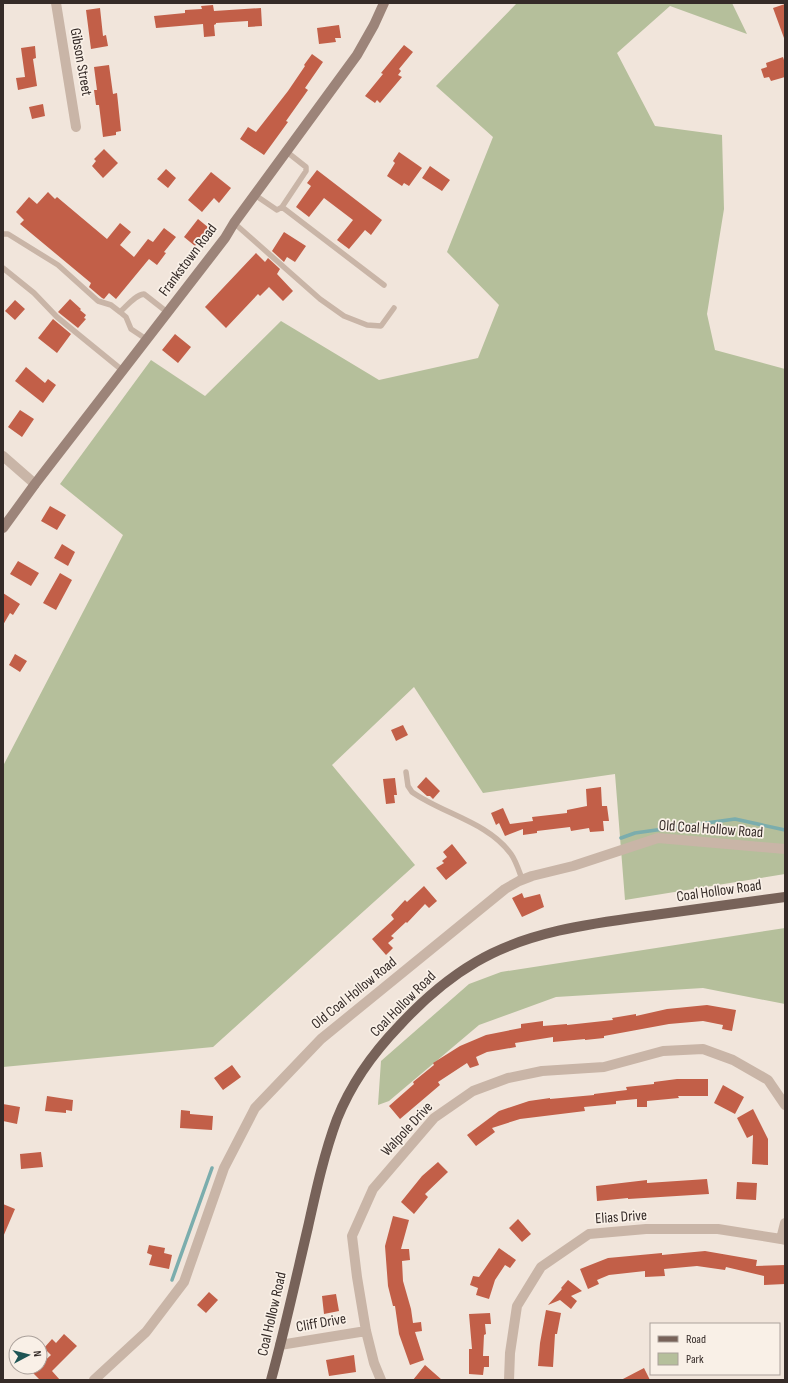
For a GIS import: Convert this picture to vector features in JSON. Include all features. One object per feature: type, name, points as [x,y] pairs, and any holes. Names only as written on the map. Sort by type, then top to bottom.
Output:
[{"type":"main road","name":"Frankstown Road","points":[[3,528],[122,370],[225,238],[357,55],[374,26],[384,3]]},
{"type":"main road","name":"Coal Hollow Road","points":[[271,1380],[317,1187],[338,1117],[351,1089],[370,1059],[417,1006],[448,980],[477,961],[506,947],[544,935],[580,926],[785,897]]},
{"type":"street","name":"Gibson Street","points":[[56,3],[76,127]]},
{"type":"street","points":[[3,456],[35,484]]},
{"type":"street","name":"Old Coal Hollow Road","points":[[94,1380],[146,1332],[184,1282],[224,1168],[255,1108],[321,1039],[505,889],[532,876],[573,866],[658,838],[785,850]]},
{"type":"street","name":"Walpole Drive","points":[[381,1380],[374,1363],[366,1331],[356,1277],[352,1236],[373,1189],[434,1118],[473,1091],[508,1078],[542,1071],[604,1067],[663,1051],[703,1049],[732,1060],[768,1080],[785,1105]]},
{"type":"street","points":[[783,1240],[785,1222]]},
{"type":"street","name":"Elias Drive","points":[[509,1380],[510,1353],[517,1306],[541,1267],[589,1234],[646,1229],[718,1229],[783,1240]]},
{"type":"street","name":"Cliff Drive","points":[[280,1345],[366,1331]]},
{"type":"lane","points":[[255,195],[277,210],[282,207],[306,171],[306,167],[287,152]]},
{"type":"lane","points":[[282,207],[384,285]]},
{"type":"lane","points":[[234,224],[320,299],[344,316],[367,325],[381,326],[394,308]]},
{"type":"lane","points":[[3,234],[8,234],[58,265],[98,301],[111,305],[120,312],[126,318],[131,329],[146,339]]},
{"type":"lane","points":[[3,268],[34,293],[56,317],[122,370]]},
{"type":"lane","points":[[120,312],[138,296],[144,294],[168,312]]},
{"type":"lane","points":[[406,772],[409,790],[492,836],[512,854],[522,880]]},
{"type":"green space","points":[[517,3],[732,3],[747,34],[670,6],[617,53],[655,126],[722,135],[724,209],[707,314],[715,350],[785,369],[785,874],[625,900],[615,774],[483,793],[414,687],[332,765],[415,865],[213,1047],[3,1067],[3,766],[123,535],[60,484],[151,360],[205,396],[281,321],[379,380],[478,358],[499,305],[447,252],[493,137],[436,86]]},
{"type":"green space","points":[[785,928],[785,1004],[703,988],[556,997],[479,1025],[389,1101],[378,1105],[381,1061],[469,984],[501,972]]},
{"type":"building","points":[[785,4],[785,38],[784,38],[773,8]]},
{"type":"building","points":[[213,5],[214,11],[261,8],[262,26],[248,27],[248,21],[216,23],[214,25],[215,36],[204,37],[203,24],[156,28],[154,16],[185,13],[185,10],[202,9],[201,6]]},
{"type":"building","points":[[100,8],[103,36],[106,35],[108,46],[91,49],[86,10]]},
{"type":"building","points":[[339,25],[341,38],[335,38],[336,42],[319,44],[317,28]]},
{"type":"building","points":[[404,45],[413,52],[399,69],[401,71],[398,75],[402,77],[380,103],[377,100],[375,103],[365,96],[383,74],[381,73]]},
{"type":"building","points":[[35,46],[36,58],[33,59],[37,86],[18,90],[16,78],[25,77],[21,48]]},
{"type":"building","points":[[312,54],[323,62],[305,88],[308,90],[286,121],[288,122],[264,155],[240,139],[248,127],[256,132],[288,91]]},
{"type":"building","points":[[783,57],[785,63],[785,77],[771,81],[769,77],[764,78],[761,69],[767,67],[766,63]]},
{"type":"building","points":[[109,65],[113,94],[117,93],[121,131],[116,132],[116,135],[103,137],[99,105],[96,105],[94,90],[97,90],[94,67]]},
{"type":"building","points":[[43,104],[45,116],[32,119],[29,107]]},
{"type":"building","points":[[104,149],[118,163],[103,178],[92,166],[96,161],[94,159]]},
{"type":"building","points":[[399,152],[422,168],[409,186],[404,183],[402,186],[387,176],[395,163],[393,161]]},
{"type":"building","points":[[430,166],[450,180],[442,191],[422,178]]},
{"type":"building","points":[[166,169],[176,178],[168,188],[157,179]]},
{"type":"building","points":[[317,170],[382,220],[371,235],[365,230],[349,249],[337,240],[353,220],[324,198],[309,217],[296,207],[311,186],[307,183]]},
{"type":"building","points":[[211,172],[231,188],[219,203],[214,198],[202,212],[188,200]]},
{"type":"building","points":[[48,192],[55,199],[57,197],[107,239],[120,223],[131,232],[120,245],[134,257],[148,239],[153,242],[164,228],[176,237],[164,252],[166,253],[157,265],[149,259],[116,299],[109,293],[104,299],[89,287],[91,283],[20,224],[24,220],[16,212],[29,197],[37,204]]},
{"type":"building","points":[[198,219],[209,228],[195,246],[184,237]]},
{"type":"building","points":[[284,232],[306,246],[295,262],[287,257],[284,262],[272,251]]},
{"type":"building","points":[[256,253],[265,262],[268,258],[280,269],[277,274],[293,291],[283,301],[269,287],[260,296],[258,294],[226,328],[205,307]]},
{"type":"building","points":[[70,299],[86,315],[84,318],[86,319],[78,328],[58,312]]},
{"type":"building","points":[[15,300],[25,309],[15,320],[5,311]]},
{"type":"building","points":[[53,319],[71,334],[57,353],[38,338]]},
{"type":"building","points":[[175,334],[191,347],[178,363],[162,350]]},
{"type":"building","points":[[26,367],[45,383],[48,379],[56,385],[43,403],[15,381]]},
{"type":"building","points":[[20,410],[34,419],[22,437],[8,427]]},
{"type":"building","points":[[50,506],[66,515],[57,530],[41,521]]},
{"type":"building","points":[[62,544],[75,552],[68,566],[54,558]]},
{"type":"building","points":[[18,561],[39,573],[31,586],[10,574]]},
{"type":"building","points":[[60,573],[72,580],[56,610],[43,603]]},
{"type":"building","points":[[3,593],[20,604],[13,615],[10,613],[3,625]]},
{"type":"building","points":[[15,654],[27,661],[20,672],[9,665]]},
{"type":"building","points":[[403,725],[408,735],[396,741],[391,730]]},
{"type":"building","points":[[426,777],[440,791],[433,799],[417,787]]},
{"type":"building","points":[[395,778],[397,795],[394,795],[395,803],[386,804],[383,779]]},
{"type":"building","points":[[601,787],[602,806],[607,806],[609,821],[603,821],[604,831],[590,832],[589,828],[571,831],[570,827],[537,831],[537,833],[523,835],[523,829],[505,836],[499,823],[496,825],[491,813],[503,808],[510,824],[533,821],[532,817],[567,813],[567,810],[587,806],[586,789]]},
{"type":"building","points":[[452,844],[467,863],[446,880],[436,868],[444,863],[442,861],[447,857],[443,852]]},
{"type":"building","points":[[424,886],[437,901],[429,908],[425,904],[407,923],[406,922],[391,936],[394,938],[388,943],[393,948],[386,955],[372,939],[394,919],[391,915],[405,900],[407,902]]},
{"type":"building","points":[[522,893],[524,898],[540,894],[544,907],[522,917],[512,898]]},
{"type":"building","points":[[707,1005],[736,1010],[732,1031],[722,1029],[723,1025],[703,1021],[669,1024],[604,1036],[604,1038],[553,1042],[553,1037],[515,1043],[516,1047],[487,1052],[476,1057],[479,1065],[470,1068],[467,1063],[438,1082],[440,1085],[400,1119],[389,1106],[414,1084],[413,1082],[434,1065],[433,1063],[460,1046],[486,1035],[521,1028],[521,1024],[543,1021],[543,1026],[567,1025],[613,1020],[612,1018],[636,1014],[636,1016],[667,1009]]},
{"type":"building","points":[[232,1065],[241,1077],[223,1090],[214,1078]]},
{"type":"building","points":[[677,1079],[708,1079],[708,1096],[678,1096],[679,1098],[647,1101],[647,1107],[637,1107],[637,1099],[616,1101],[616,1104],[584,1107],[585,1111],[520,1119],[492,1128],[495,1132],[476,1146],[467,1135],[499,1111],[529,1101],[594,1095],[627,1090],[626,1087],[654,1084],[654,1082]]},
{"type":"building","points":[[723,1085],[744,1097],[735,1114],[714,1103]]},
{"type":"building","points":[[47,1096],[73,1100],[72,1111],[66,1110],[66,1113],[45,1111]]},
{"type":"building","points":[[3,1104],[20,1107],[17,1124],[3,1121]]},
{"type":"building","points":[[753,1109],[768,1139],[768,1165],[752,1164],[753,1135],[747,1138],[737,1118]]},
{"type":"building","points":[[181,1110],[190,1111],[190,1114],[213,1116],[212,1130],[180,1128]]},
{"type":"building","points":[[41,1152],[43,1167],[21,1169],[20,1154]]},
{"type":"building","points":[[438,1162],[448,1172],[425,1194],[428,1197],[414,1214],[401,1202],[422,1176]]},
{"type":"building","points":[[707,1179],[709,1194],[597,1201],[596,1186],[647,1180],[647,1183]]},
{"type":"building","points":[[737,1182],[757,1183],[756,1200],[736,1199]]},
{"type":"building","points":[[3,1204],[15,1209],[3,1237]]},
{"type":"building","points":[[393,1216],[409,1220],[401,1249],[409,1249],[410,1260],[402,1261],[403,1281],[411,1309],[413,1323],[421,1322],[422,1331],[415,1332],[424,1360],[410,1365],[399,1334],[395,1306],[393,1306],[388,1286],[385,1246]]},
{"type":"building","points":[[518,1219],[531,1234],[522,1242],[509,1228]]},
{"type":"building","points":[[149,1245],[165,1248],[164,1253],[172,1255],[169,1269],[149,1265],[152,1255],[147,1253]]},
{"type":"building","points":[[499,1248],[516,1260],[510,1268],[505,1265],[495,1280],[489,1299],[476,1295],[478,1288],[470,1285],[473,1276],[479,1277]]},
{"type":"building","points":[[705,1251],[757,1260],[756,1266],[785,1265],[785,1284],[764,1285],[764,1276],[726,1267],[725,1270],[697,1266],[664,1269],[665,1276],[645,1277],[645,1271],[609,1275],[597,1280],[599,1284],[588,1289],[580,1269],[608,1258]]},
{"type":"building","points":[[568,1280],[582,1291],[571,1296],[577,1301],[571,1309],[560,1300],[548,1305],[562,1289],[561,1288]]},
{"type":"building","points":[[209,1292],[218,1300],[206,1313],[197,1305]]},
{"type":"building","points":[[336,1294],[339,1311],[324,1314],[322,1296]]},
{"type":"building","points":[[546,1310],[561,1313],[557,1334],[555,1334],[553,1367],[538,1366],[540,1343]]},
{"type":"building","points":[[490,1313],[491,1324],[485,1324],[486,1334],[484,1335],[483,1356],[489,1356],[489,1367],[484,1367],[483,1375],[469,1374],[469,1349],[472,1349],[469,1314]]},
{"type":"building","points":[[64,1334],[77,1346],[52,1371],[60,1380],[40,1380],[35,1375],[48,1375],[48,1358],[51,1355],[48,1352],[48,1344],[52,1339],[56,1343]]},
{"type":"building","points":[[354,1355],[356,1372],[329,1376],[326,1360]]},
{"type":"building","points":[[425,1365],[442,1380],[413,1380]]},
{"type":"building","points":[[644,1368],[650,1380],[621,1380]]},
{"type":"waterway","points":[[621,838],[635,833],[735,819],[785,830]]},
{"type":"waterway","points":[[172,1280],[212,1168]]}]
